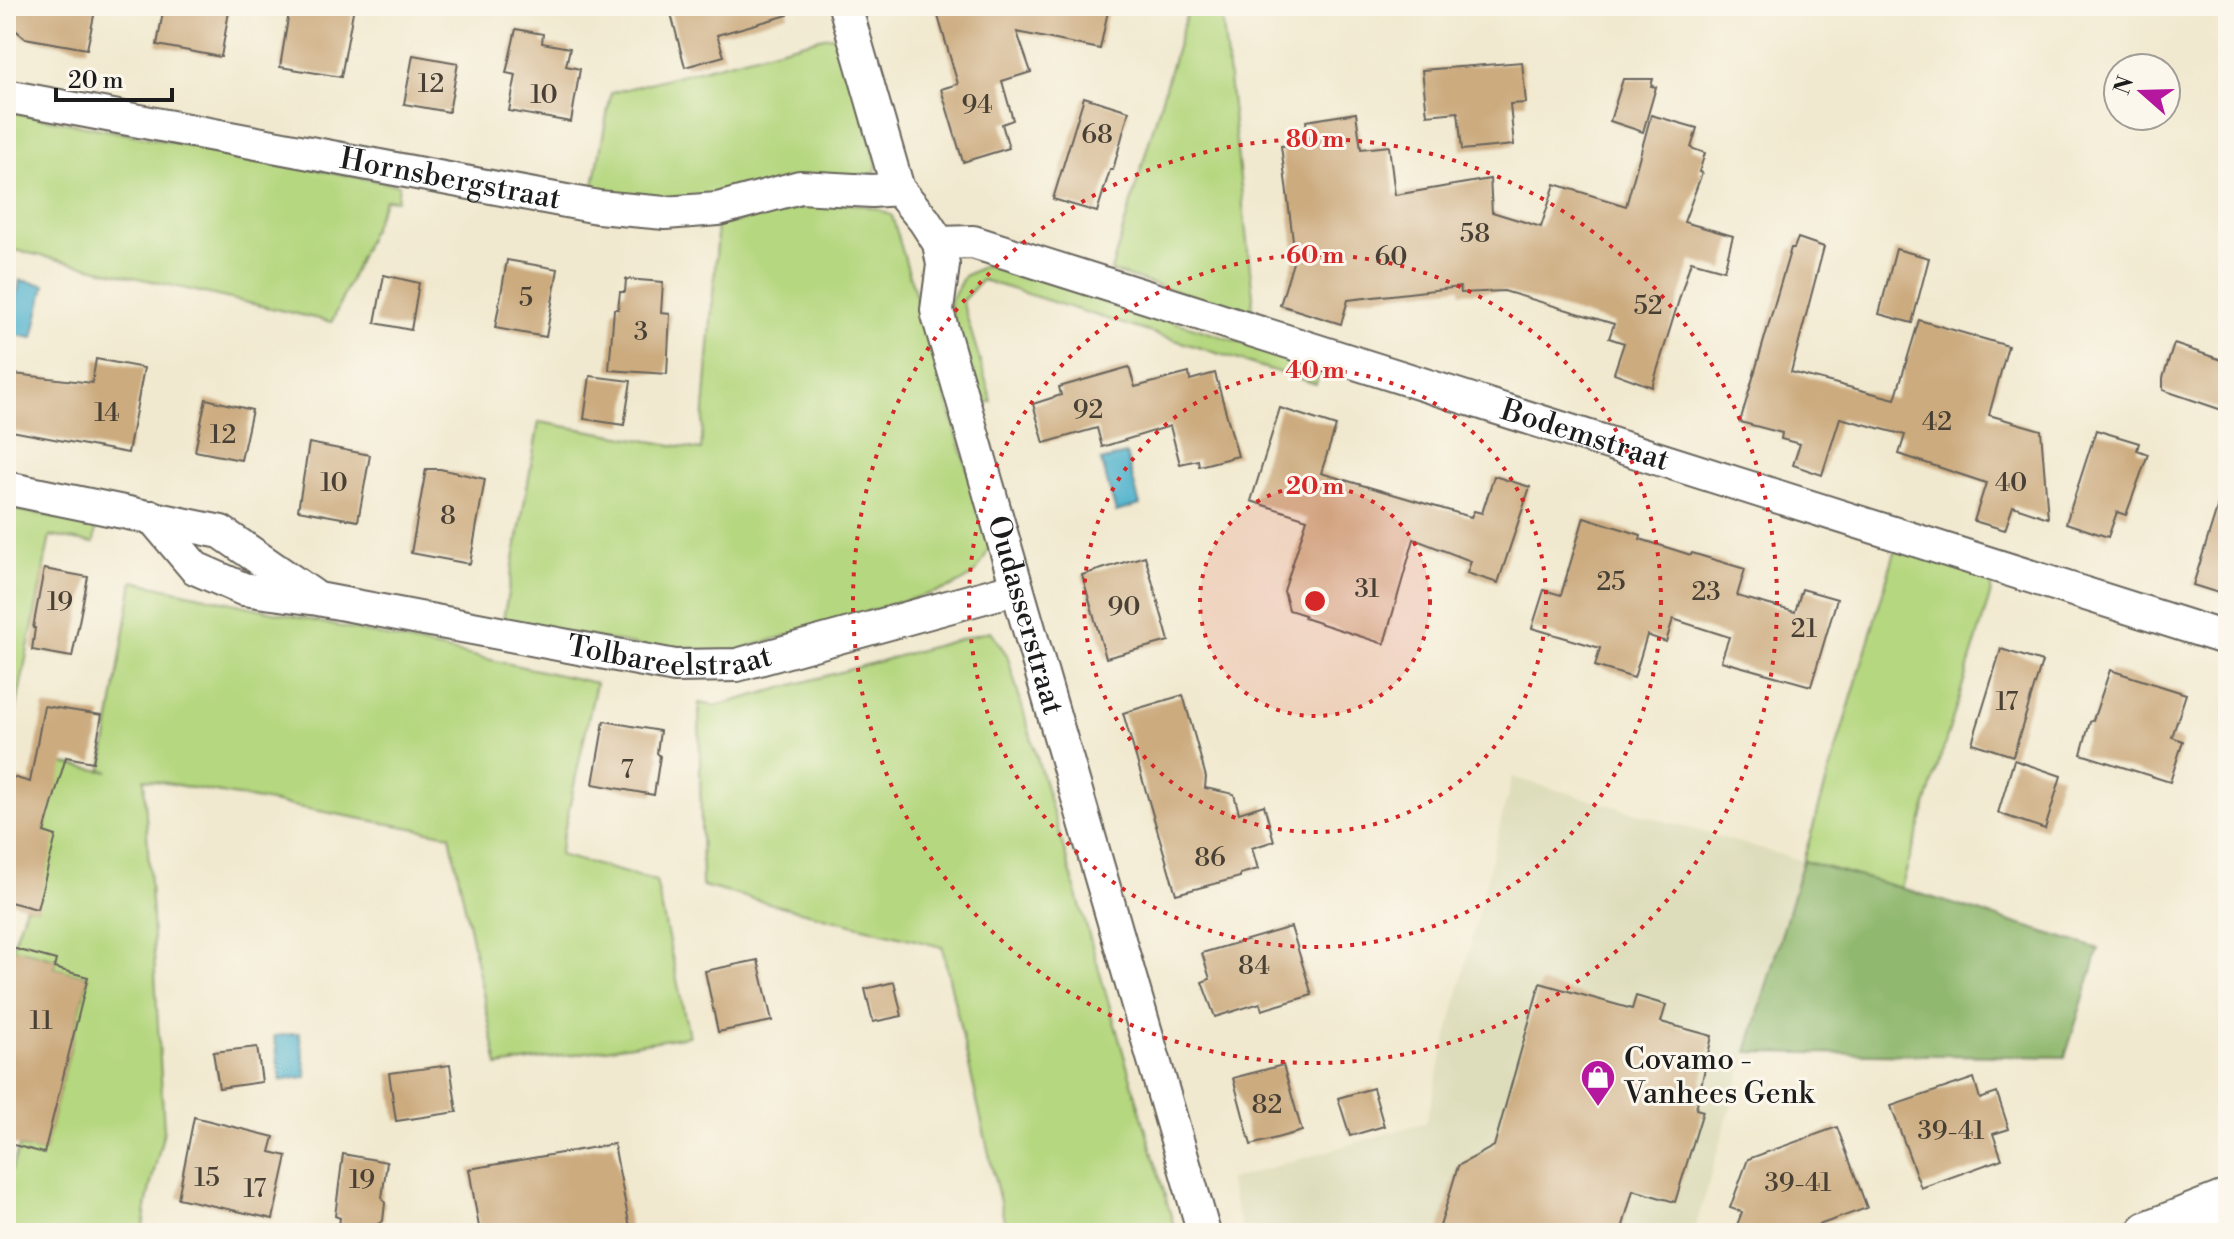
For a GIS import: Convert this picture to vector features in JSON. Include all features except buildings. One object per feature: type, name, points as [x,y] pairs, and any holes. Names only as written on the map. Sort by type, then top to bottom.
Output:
[{"type":"main road","points":[[2149,1233],[2228,1202]]},
{"type":"street","points":[[845,6],[898,189],[939,243]]},
{"type":"street","name":"Hornsbergstraat","points":[[6,96],[598,207],[665,213],[718,209],[800,187],[872,191],[898,189]]},
{"type":"street","name":"Bodemstraat","points":[[939,243],[973,242],[2228,639]]},
{"type":"street","name":"Oudasserstraat","points":[[939,243],[943,265],[937,310],[1204,1233]]},
{"type":"street","name":"Tolbareelstraat","points":[[6,488],[221,532],[318,599]]},
{"type":"street","name":"Tolbareelstraat","points":[[152,517],[195,568],[243,589],[318,599],[675,666],[737,665],[1017,588]]},
{"type":"shaded area","points":[[1512,777],[1803,861],[1694,1233],[1243,1233],[1228,1180],[1426,1122]]},
{"type":"green space","points":[[1189,6],[1221,6],[1253,296],[1251,315],[1111,271]]},
{"type":"green space","points":[[840,35],[877,164],[875,173],[673,202],[593,190],[611,93]]},
{"type":"green space","points":[[6,111],[399,185],[397,200],[385,199],[332,322],[6,248]]},
{"type":"green space","points":[[813,203],[864,206],[892,216],[990,545],[979,567],[971,576],[949,588],[721,655],[698,657],[503,620],[539,422],[701,450],[716,226]]},
{"type":"green space","points":[[984,266],[1000,267],[1322,368],[1316,384],[982,280],[962,301],[992,401],[980,405],[950,308],[964,276]]},
{"type":"green space","points":[[6,508],[96,524],[94,543],[50,536],[8,751],[6,751]]},
{"type":"green space","points":[[1896,548],[1994,578],[1901,888],[1803,861]]},
{"type":"green space","points":[[133,581],[596,683],[559,855],[656,881],[689,1036],[498,1066],[450,835],[144,779],[164,1130],[143,1233],[6,1233],[6,1171],[11,1171],[19,1147],[44,1152],[88,977],[54,968],[56,959],[12,948],[26,906],[37,908],[44,833],[59,763],[109,772],[102,769]]},
{"type":"green space","points":[[990,631],[1007,655],[1176,1233],[1007,1233],[942,947],[702,886],[699,703],[716,706]]},
{"type":"green space","points":[[1803,861],[2099,949],[2065,1057],[1747,1052]]},
{"type":"water","points":[[20,280],[45,285],[33,338],[10,334]]},
{"type":"water","points":[[1126,454],[1140,505],[1116,512],[1101,461]]},
{"type":"water","points":[[299,1033],[307,1077],[281,1080],[274,1036]]},
{"type":"place","name":"Covamo - Vanhees Genk","points":[[1598,1108]]}]
